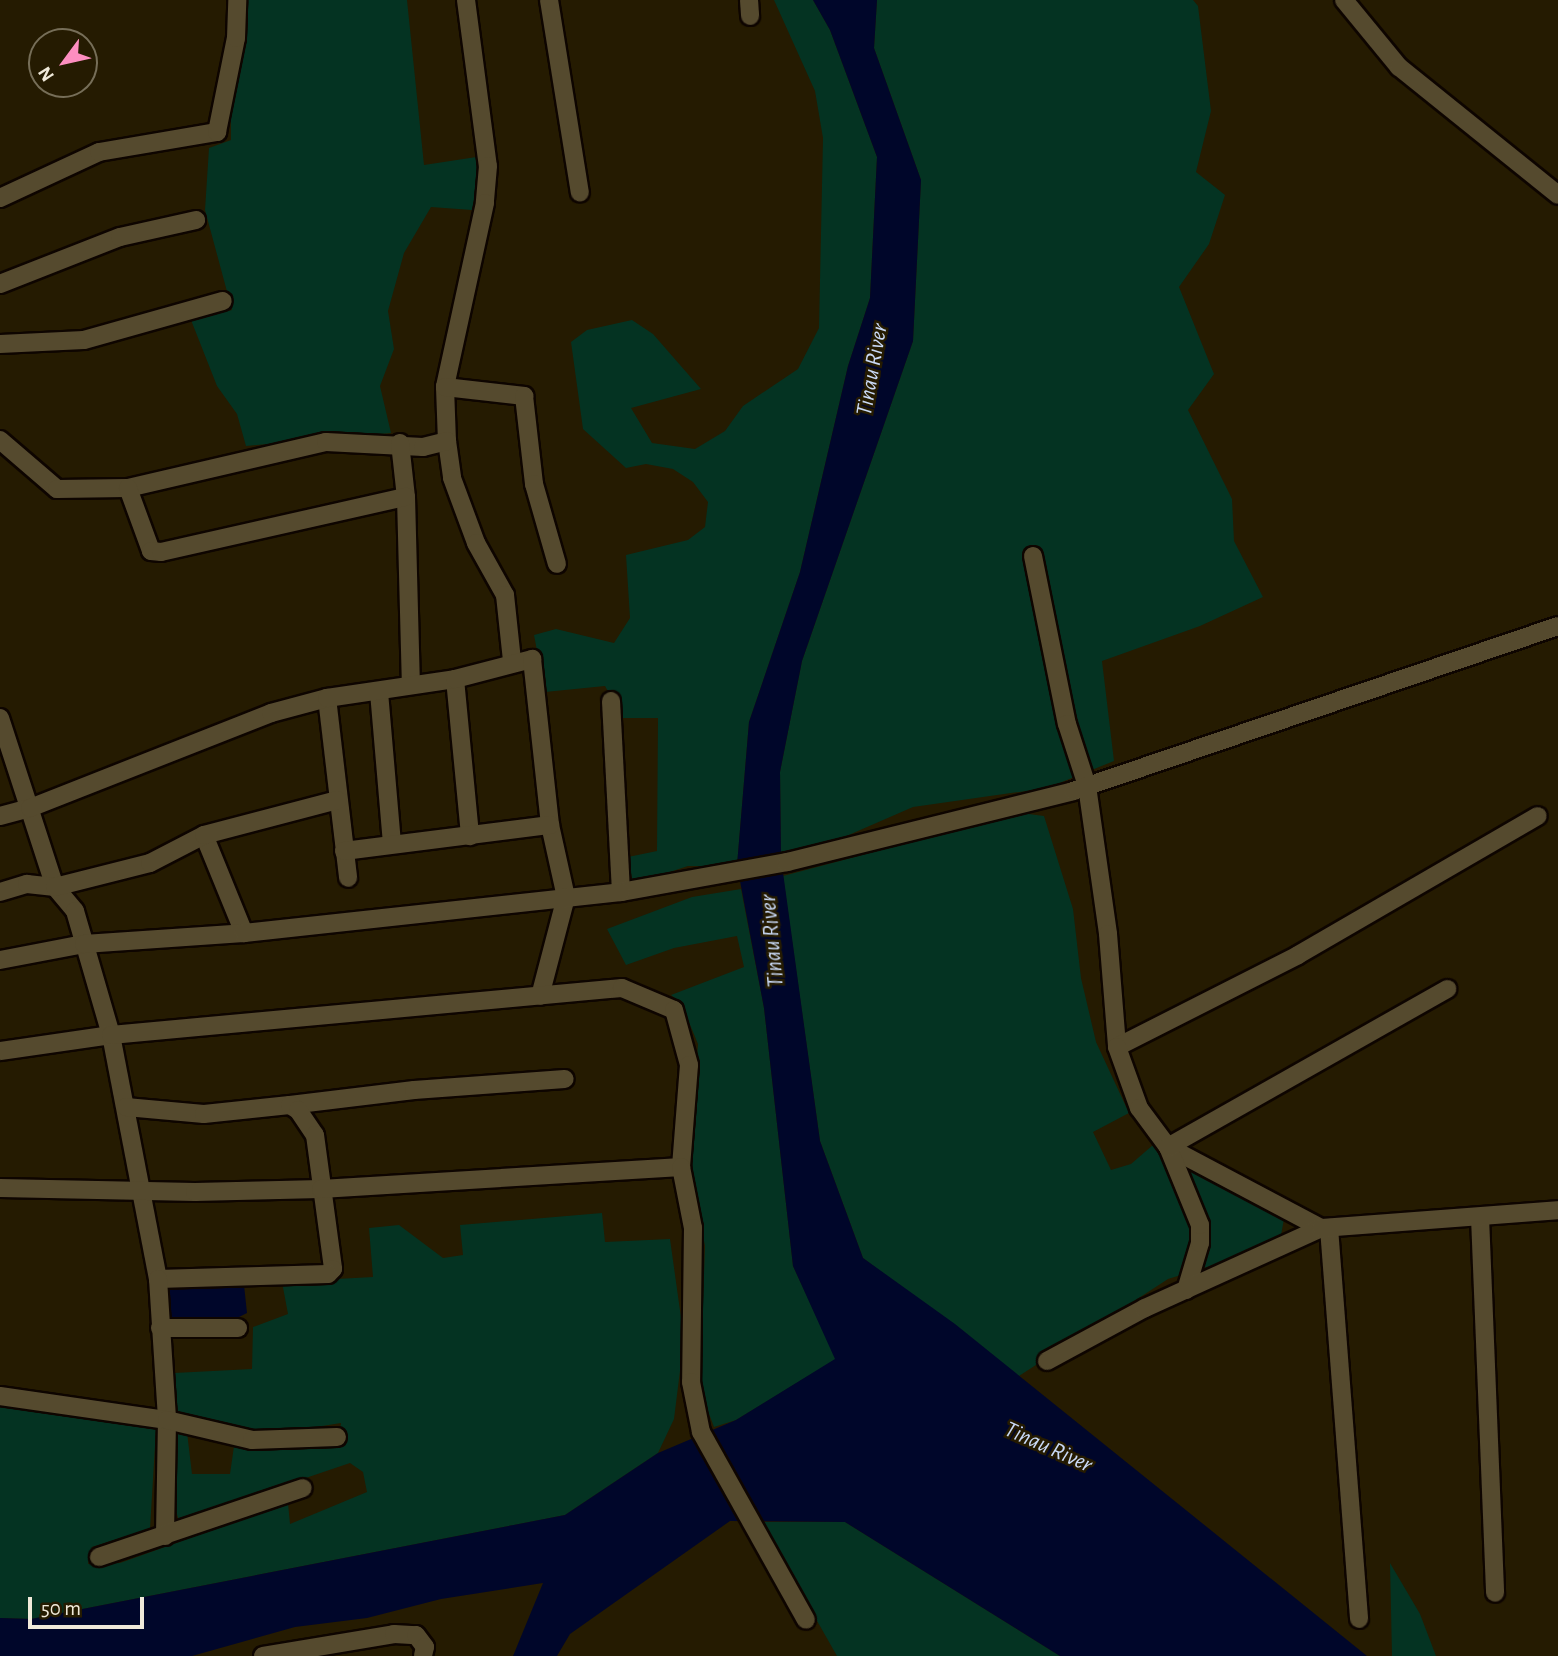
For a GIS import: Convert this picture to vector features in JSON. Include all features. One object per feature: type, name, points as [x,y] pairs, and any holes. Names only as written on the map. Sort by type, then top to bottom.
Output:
[{"type":"street","points":[[0,198],[99,152],[217,132],[236,38],[237,0]]},
{"type":"street","points":[[466,0],[488,166],[485,203],[445,387],[447,441],[452,478],[476,543],[505,594],[512,661]]},
{"type":"street","points":[[549,0],[580,193]]},
{"type":"street","points":[[1344,0],[1399,68],[1558,195]]},
{"type":"street","points":[[0,284],[120,237],[196,220]]},
{"type":"street","points":[[0,344],[84,340],[223,301]]},
{"type":"street","points":[[445,387],[524,396],[534,484],[557,564]]},
{"type":"street","points":[[0,440],[57,489],[128,488],[326,442],[400,443],[424,447],[447,441]]},
{"type":"street","points":[[400,443],[407,497],[411,684]]},
{"type":"street","points":[[128,488],[151,551],[161,552],[407,497]]},
{"type":"street","points":[[1033,556],[1067,724],[1087,786],[1108,934],[1117,1047],[1139,1108],[1168,1147],[1200,1225],[1200,1242],[1186,1290]]},
{"type":"street","points":[[0,960],[84,944],[244,933],[621,892],[787,862],[1087,786],[1558,626]]},
{"type":"street","points":[[0,816],[30,808],[271,713],[327,698],[455,679],[512,661],[532,659],[536,677],[535,717],[550,825],[566,897],[540,996]]},
{"type":"street","points":[[455,679],[470,836]]},
{"type":"street","points":[[379,692],[392,843]]},
{"type":"street","points":[[327,698],[348,878]]},
{"type":"street","points":[[611,701],[621,892]]},
{"type":"street","points":[[0,719],[55,887],[75,911],[111,1035],[145,1192],[158,1279],[167,1420],[164,1535]]},
{"type":"street","points":[[0,892],[27,884],[55,887],[150,863],[204,835],[337,800]]},
{"type":"street","points":[[1117,1047],[1298,955],[1538,816]]},
{"type":"street","points":[[344,850],[550,825]]},
{"type":"street","points":[[204,835],[244,933]]},
{"type":"street","points":[[0,1051],[111,1035],[622,988],[674,1010],[689,1065],[681,1167],[692,1228],[691,1382],[701,1432],[806,1620]]},
{"type":"street","points":[[1168,1147],[1447,989]]},
{"type":"street","points":[[126,1107],[204,1114],[414,1090],[565,1079]]},
{"type":"street","points":[[158,1279],[328,1274],[333,1269],[312,1126],[290,1105]]},
{"type":"street","points":[[1168,1147],[1325,1228]]},
{"type":"street","points":[[0,1188],[145,1192],[321,1189],[681,1167]]},
{"type":"street","points":[[1048,1361],[1186,1290],[1325,1228],[1558,1210]]},
{"type":"street","points":[[1480,1217],[1495,1593]]},
{"type":"street","points":[[1325,1228],[1359,1619]]},
{"type":"street","points":[[160,1328],[238,1328]]},
{"type":"street","points":[[0,1396],[167,1420],[252,1440],[337,1437]]},
{"type":"street","points":[[99,1557],[303,1488]]},
{"type":"street","points":[[263,1656],[394,1634],[415,1636],[425,1647],[423,1656]]},
{"type":"green space","points":[[248,0],[407,0],[424,165],[483,156],[472,210],[431,207],[404,253],[388,311],[394,349],[380,386],[391,433],[246,446],[237,414],[217,386],[191,320],[232,310],[205,210],[209,148],[231,140],[231,109]]},
{"type":"green space","points":[[774,0],[813,0],[830,30],[877,157],[870,298],[848,366],[800,572],[749,722],[737,866],[688,866],[633,884],[628,857],[657,851],[658,718],[623,718],[605,686],[545,692],[534,635],[556,629],[614,643],[630,618],[626,555],[688,540],[705,527],[708,502],[693,482],[673,469],[646,464],[626,468],[583,429],[571,342],[587,330],[632,320],[653,334],[701,389],[631,408],[652,443],[695,449],[725,431],[743,406],[798,369],[819,328],[823,138],[815,91]]},
{"type":"green space","points":[[877,0],[1193,0],[1198,6],[1211,111],[1196,172],[1225,195],[1209,244],[1179,287],[1214,374],[1188,410],[1232,499],[1234,541],[1263,597],[1200,626],[1102,661],[1114,761],[1047,788],[913,807],[828,844],[781,858],[780,772],[802,661],[913,341],[921,180],[874,48]]},
{"type":"green space","points":[[1021,813],[1044,816],[1073,909],[1081,978],[1096,1042],[1129,1113],[1093,1132],[1111,1170],[1131,1164],[1153,1145],[1284,1219],[1281,1235],[1233,1259],[1168,1279],[1019,1376],[863,1258],[820,1141],[783,876]]},
{"type":"green space","points":[[741,889],[764,1008],[793,1266],[836,1359],[736,1420],[714,1427],[700,1390],[705,1246],[689,1164],[698,1044],[681,1003],[671,995],[744,967],[737,936],[674,948],[626,965],[607,929],[692,897]]},
{"type":"green space","points":[[602,1213],[605,1242],[670,1239],[684,1339],[674,1419],[658,1453],[565,1515],[31,1619],[0,1618],[0,1406],[156,1429],[150,1529],[92,1547],[88,1564],[120,1563],[288,1503],[290,1524],[367,1492],[363,1472],[350,1463],[179,1521],[170,1491],[173,1430],[187,1432],[192,1474],[230,1474],[234,1446],[311,1448],[338,1442],[341,1423],[278,1433],[220,1427],[174,1414],[174,1373],[252,1369],[253,1327],[288,1314],[282,1282],[373,1277],[369,1228],[399,1225],[443,1258],[463,1255],[460,1225]]},
{"type":"green space","points":[[761,1522],[845,1522],[1060,1656],[837,1656]]},
{"type":"green space","points":[[1390,1563],[1420,1614],[1436,1656],[1392,1656]]},
{"type":"water","name":"Tinau River","points":[[813,0],[877,0],[874,48],[921,180],[913,341],[802,661],[780,772],[781,858],[820,1141],[863,1258],[955,1324],[1367,1656],[1060,1656],[845,1522],[730,1521],[570,1634],[557,1656],[513,1656],[543,1583],[441,1599],[367,1618],[295,1627],[192,1656],[0,1656],[0,1618],[31,1619],[565,1515],[658,1453],[736,1420],[835,1359],[793,1266],[764,1008],[737,865],[749,722],[800,572],[848,366],[870,298],[877,157],[830,30]]},
{"type":"water","points":[[166,1282],[244,1285],[247,1313],[231,1321],[164,1319]]}]
